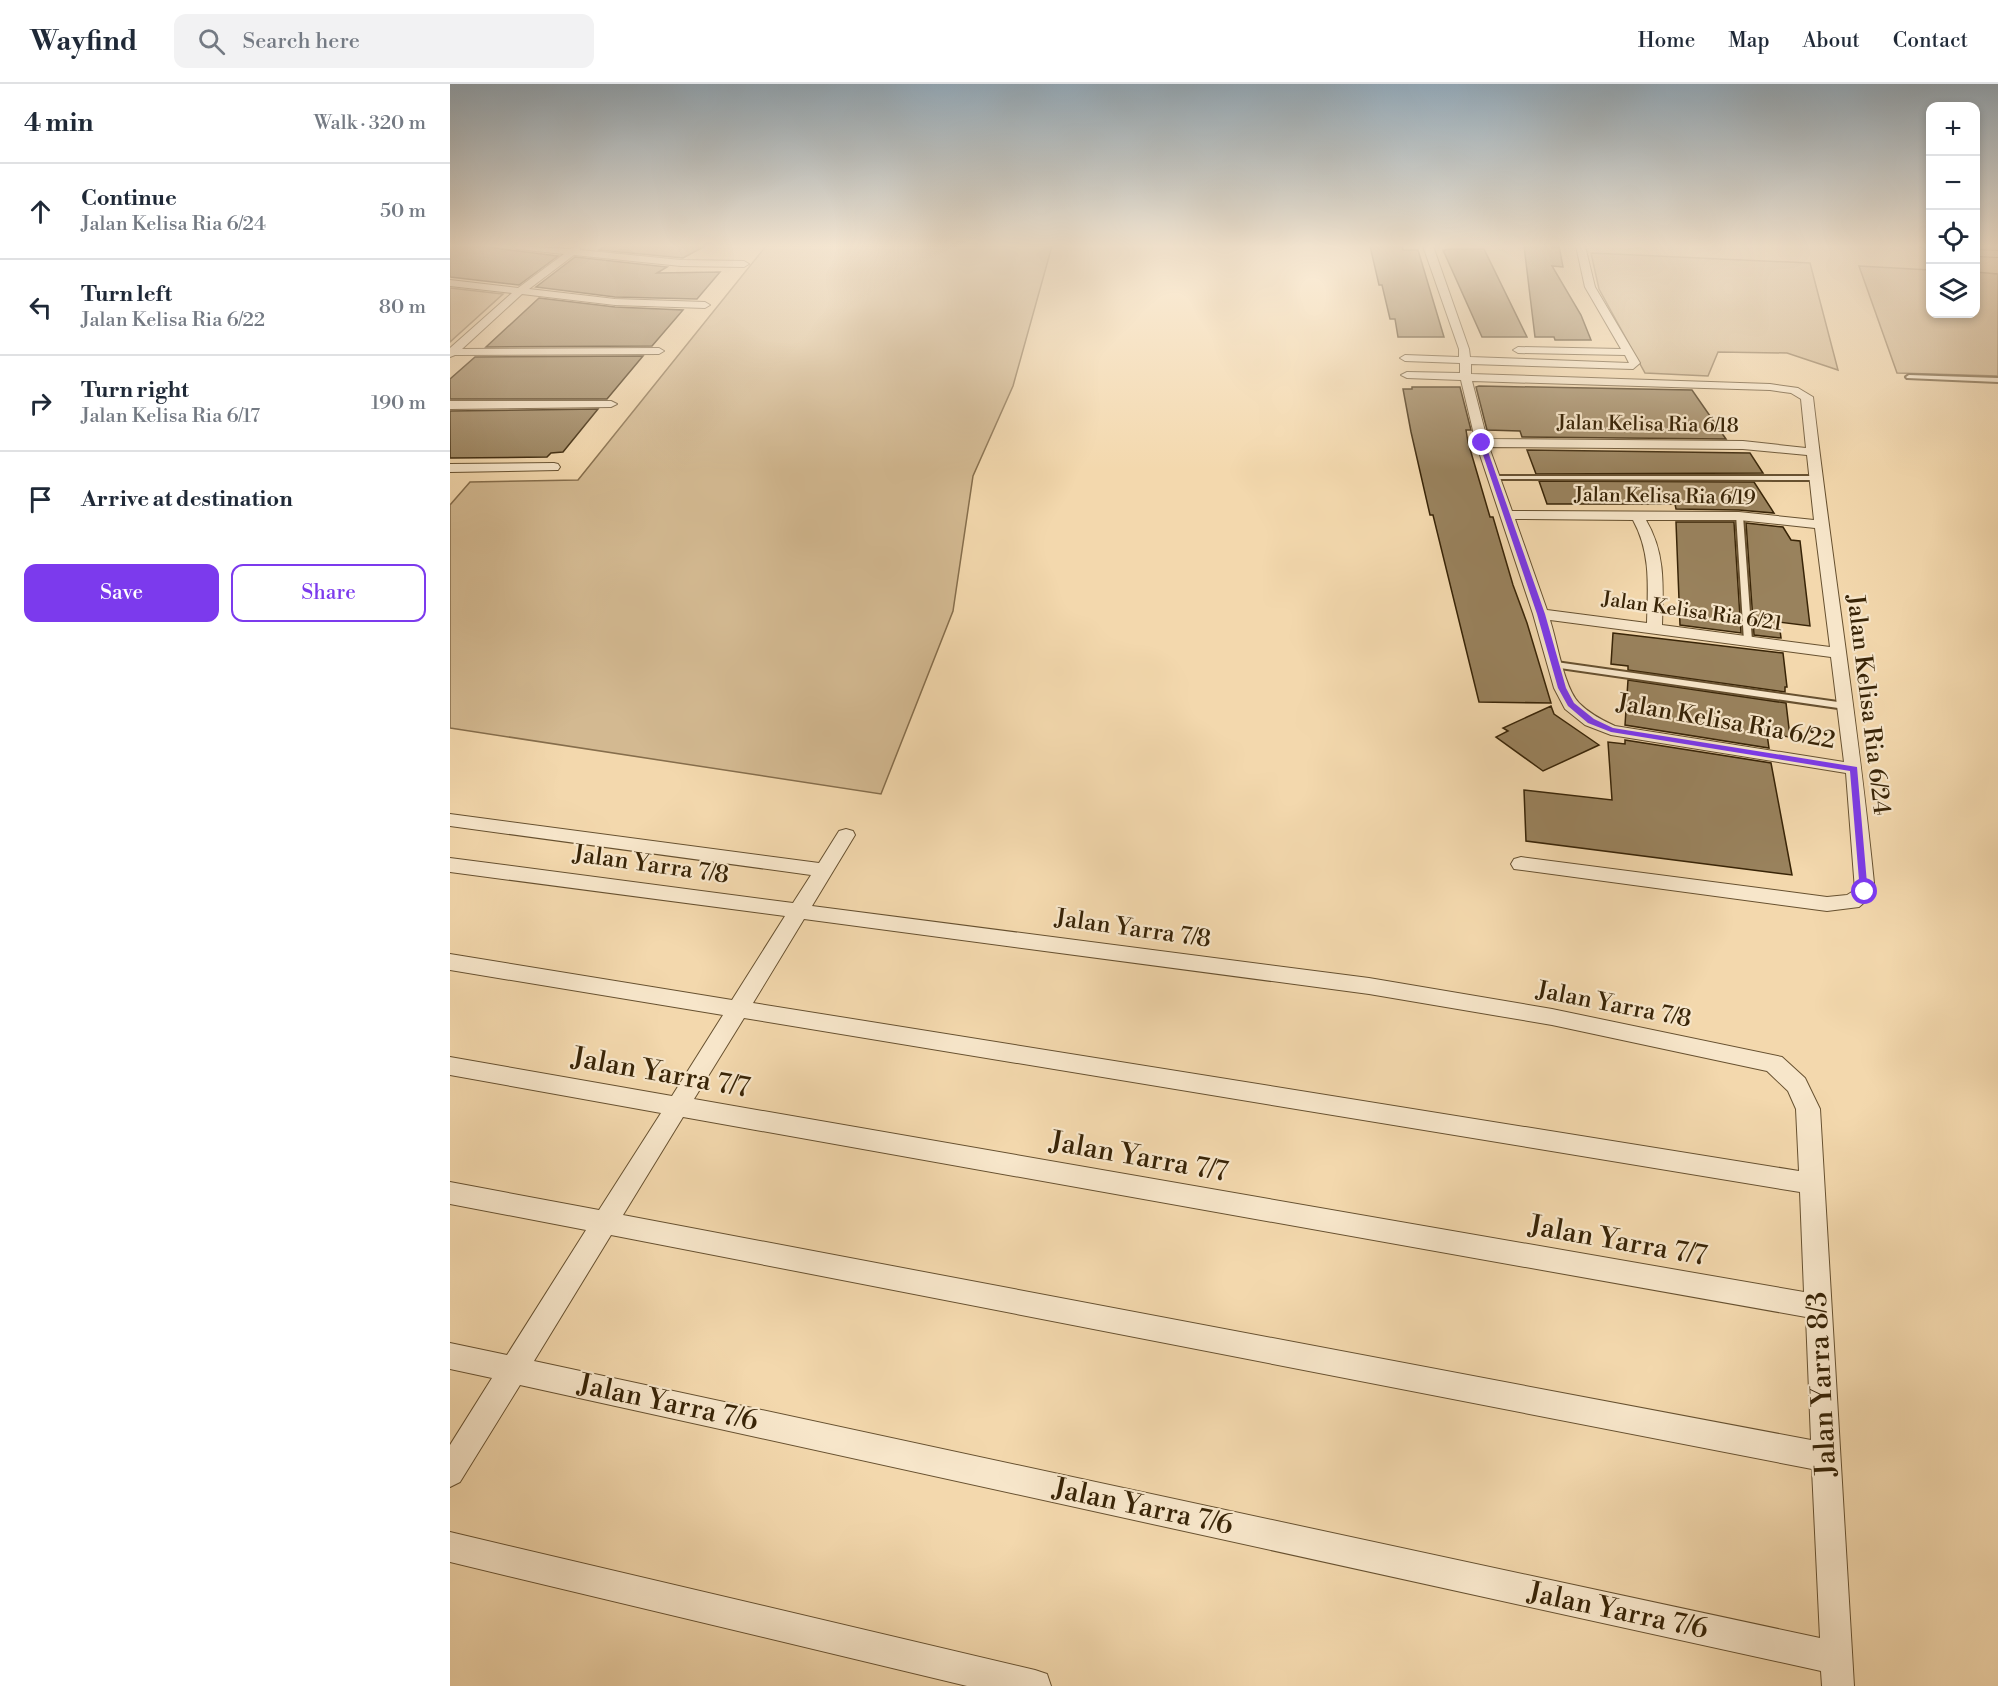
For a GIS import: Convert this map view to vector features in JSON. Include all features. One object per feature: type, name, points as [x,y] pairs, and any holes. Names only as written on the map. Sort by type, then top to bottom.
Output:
[{"type":"street","points":[[451,353],[487,321]]},
{"type":"street","points":[[1453,321],[1464,355],[1464,377],[1482,443],[1541,614],[1556,665]]},
{"type":"street","points":[[1403,353],[1464,355],[1626,367],[1635,363],[1609,321]]},
{"type":"street","points":[[451,353],[659,351]]},
{"type":"street","points":[[1407,375],[1464,377]]},
{"type":"street","name":"Jalan Kelisa Ria 6/24","points":[[1464,377],[1770,387],[1786,388],[1808,397],[1821,525],[1854,769],[1865,892],[1852,902],[1827,904],[1796,902],[1521,864]]},
{"type":"street","points":[[450,405],[611,405]]},
{"type":"street","name":"Jalan Kelisa Ria 6/18","points":[[1482,443],[1743,445],[1813,452]]},
{"type":"street","points":[[450,468],[554,467]]},
{"type":"street","name":"Jalan Kelisa Ria 6/19","points":[[1507,515],[1739,516],[1821,525]]},
{"type":"street","points":[[1637,515],[1650,534],[1655,554],[1653,627]]},
{"type":"street","name":"Jalan Kelisa Ria 6/21","points":[[1541,614],[1838,653]]},
{"type":"street","name":"Jalan Kelisa Ria 6/22","points":[[1556,665],[1562,688],[1570,705],[1591,721],[1611,730],[1854,769]]},
{"type":"street","points":[[450,820],[825,870]]},
{"type":"street","points":[[450,1472],[846,835]]},
{"type":"street","name":"Jalan Yarra 7/8","points":[[450,864],[1369,986],[1552,1017],[1774,1063],[1797,1085]]},
{"type":"street","points":[[450,962],[1811,1183]]},
{"type":"street","name":"Jalan Yarra 7/7","points":[[450,1066],[1818,1307]]},
{"type":"street","name":"Jalan Yarra 8/3","points":[[1797,1085],[1808,1109],[1837,1672]]},
{"type":"street","points":[[450,1193],[1825,1457]]},
{"type":"street","name":"Jalan Yarra 7/6","points":[[450,1356],[1837,1672]]},
{"type":"street","points":[[450,1547],[1035,1686]]},
{"type":"lane","points":[[1909,377],[1998,380]]},
{"type":"lane","points":[[1494,478],[1816,478]]},
{"type":"lane","points":[[1739,516],[1748,641]]},
{"type":"lane","points":[[1556,665],[1845,706]]},
{"type":"shaded area","points":[[450,321],[473,321],[450,342]]},
{"type":"shaded area","points":[[706,321],[1031,321],[1013,386],[973,476],[953,611],[881,794],[450,728],[450,505],[470,482],[578,480]]},
{"type":"shaded area","points":[[1616,321],[1825,321],[1838,370],[1787,353],[1718,352],[1708,376],[1645,373]]},
{"type":"shaded area","points":[[1878,321],[1998,321],[1998,376],[1897,373]]},
{"type":"building","points":[[514,321],[674,321],[652,346],[486,347]]},
{"type":"building","points":[[1395,321],[1439,321],[1444,337],[1398,337]]},
{"type":"building","points":[[1475,321],[1519,321],[1527,337],[1482,337]]},
{"type":"building","points":[[1533,321],[1583,321],[1591,340],[1555,340],[1554,337],[1535,337]]},
{"type":"building","points":[[643,356],[607,399],[450,399],[450,379],[475,357]]},
{"type":"building","points":[[1412,387],[1460,387],[1471,430],[1466,430],[1468,442],[1551,703],[1479,702],[1433,515],[1430,515],[1411,432],[1403,389],[1412,389]]},
{"type":"building","points":[[1476,387],[1692,390],[1726,439],[1522,437],[1520,431],[1487,430]]},
{"type":"building","points":[[598,409],[563,452],[551,453],[547,457],[450,458],[450,411]]},
{"type":"building","points":[[1527,450],[1750,453],[1763,473],[1536,474]]},
{"type":"building","points":[[1539,481],[1754,482],[1774,513],[1676,509],[1675,504],[1547,504]]},
{"type":"building","points":[[1676,522],[1734,522],[1741,633],[1680,625]]},
{"type":"building","points":[[1746,523],[1783,527],[1791,540],[1800,541],[1810,626],[1779,622],[1781,638],[1754,635]]},
{"type":"building","points":[[1613,633],[1783,653],[1787,687],[1785,687],[1785,692],[1628,670],[1628,666],[1611,664]]},
{"type":"building","points":[[1628,680],[1786,703],[1790,737],[1767,734],[1769,748],[1625,725]]},
{"type":"building","points":[[1551,706],[1554,714],[1599,745],[1543,771],[1496,737],[1508,731],[1503,728]]},
{"type":"building","points":[[1625,740],[1771,763],[1792,875],[1526,841],[1524,790],[1612,800],[1608,742],[1625,744]]},
{"type":"route","points":[[1482,443],[1541,614],[1562,688],[1570,705],[1591,721],[1611,730],[1854,769],[1865,892]]}]
